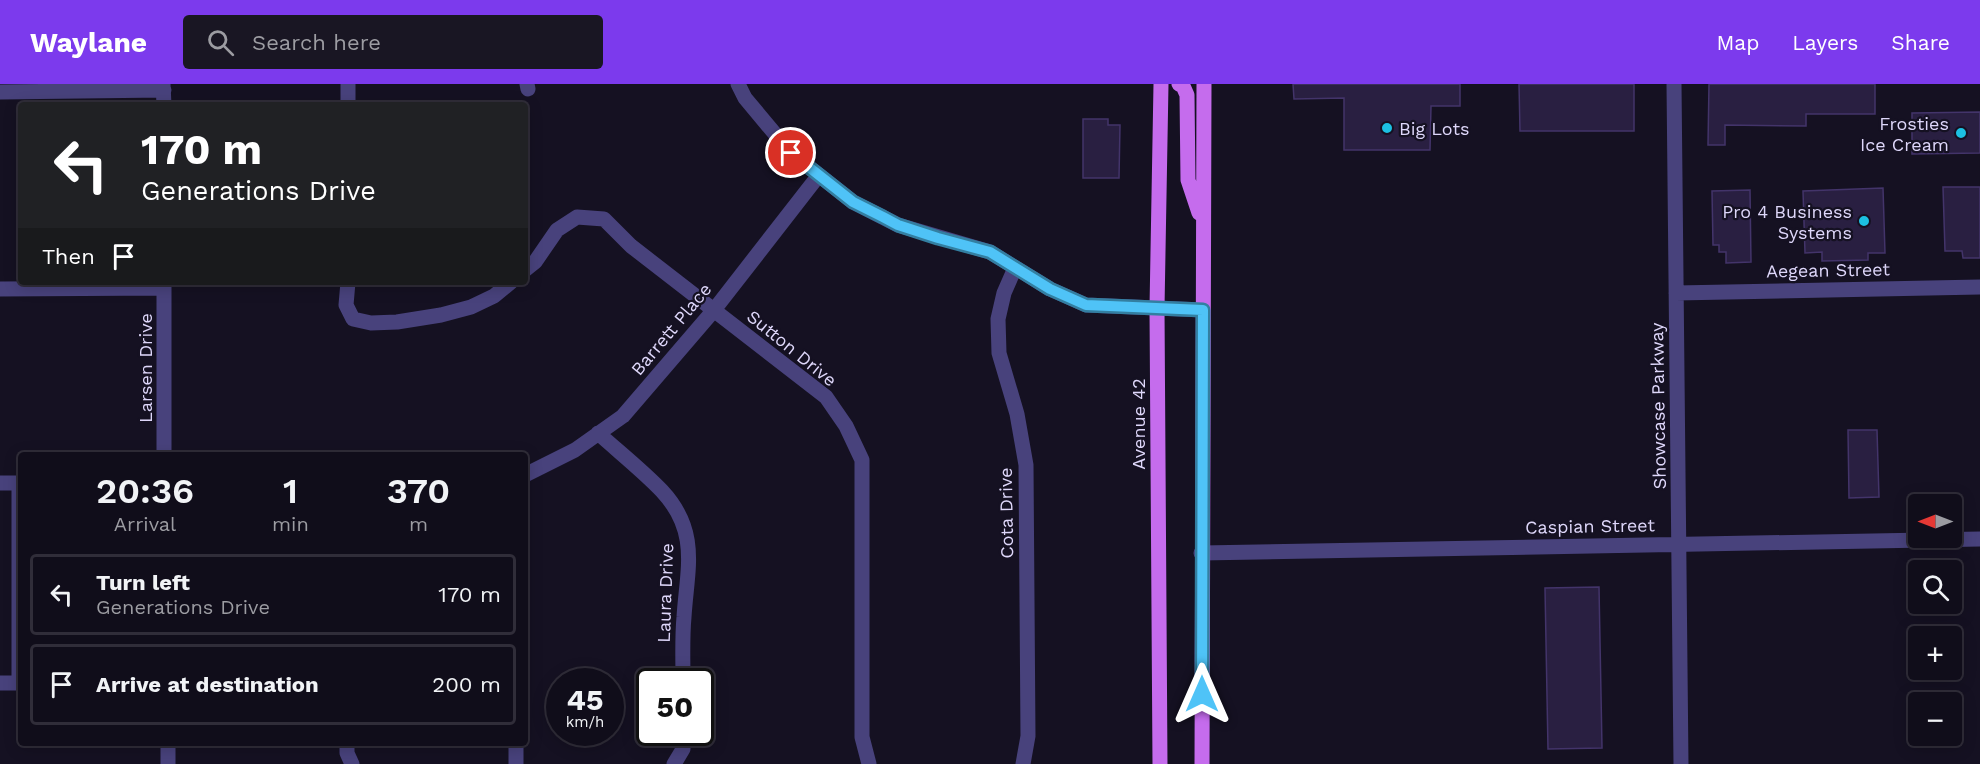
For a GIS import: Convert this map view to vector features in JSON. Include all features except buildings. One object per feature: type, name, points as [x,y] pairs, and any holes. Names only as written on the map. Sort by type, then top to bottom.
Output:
[{"type":"main road","name":"Avenue 42","points":[[1160,764],[1157,308],[1161,84]]},
{"type":"main road","points":[[1179,84],[1183,86],[1187,95],[1188,180],[1203,228]]},
{"type":"main road","points":[[1202,764],[1204,84]]},
{"type":"street","points":[[348,84],[348,102]]},
{"type":"street","points":[[738,84],[745,98],[791,153],[853,202],[898,225],[990,252],[1050,289],[1086,305],[1203,310]]},
{"type":"street","name":"Showcase Parkway","points":[[1674,84],[1681,764]]},
{"type":"street","points":[[0,92],[164,93]]},
{"type":"street","name":"Barrett Place","points":[[528,473],[574,450],[623,416],[714,310],[819,176]]},
{"type":"street","name":"Sutton Drive","points":[[528,268],[535,262],[557,230],[577,216],[604,219],[631,246],[826,398],[846,426],[862,460],[862,736],[869,764]]},
{"type":"street","name":"Cota Drive","points":[[1016,268],[1004,293],[998,319],[999,353],[1017,414],[1026,465],[1028,736],[1023,764]]},
{"type":"street","points":[[0,289],[164,285]]},
{"type":"street","name":"Larsen Drive","points":[[164,285],[164,452]]},
{"type":"street","points":[[348,285],[346,305],[353,319],[380,323],[441,315],[471,307],[494,296],[507,285]]},
{"type":"street","name":"Aegean Street","points":[[1676,293],[1980,287]]},
{"type":"street","name":"Laura Drive","points":[[598,433],[664,493],[681,520],[689,542],[689,574],[683,619],[683,668]]},
{"type":"street","points":[[0,483],[18,483]]},
{"type":"street","name":"Caspian Street","points":[[1201,553],[1980,538]]},
{"type":"street","points":[[0,683],[18,683]]},
{"type":"street","points":[[168,746],[168,764]]},
{"type":"street","points":[[347,746],[347,753],[352,764]]},
{"type":"street","points":[[516,746],[516,764]]},
{"type":"street","points":[[674,764],[683,746]]},
{"type":"place","name":"Big Lots","points":[[1387,128]]},
{"type":"place","name":"Frosties Ice Cream","points":[[1961,133]]},
{"type":"place","name":"Pro 4 Business Systems","points":[[1864,221]]},
{"type":"route","points":[[791,153],[853,202],[898,225],[990,252],[1050,289],[1086,305],[1203,310],[1202,694]]}]
